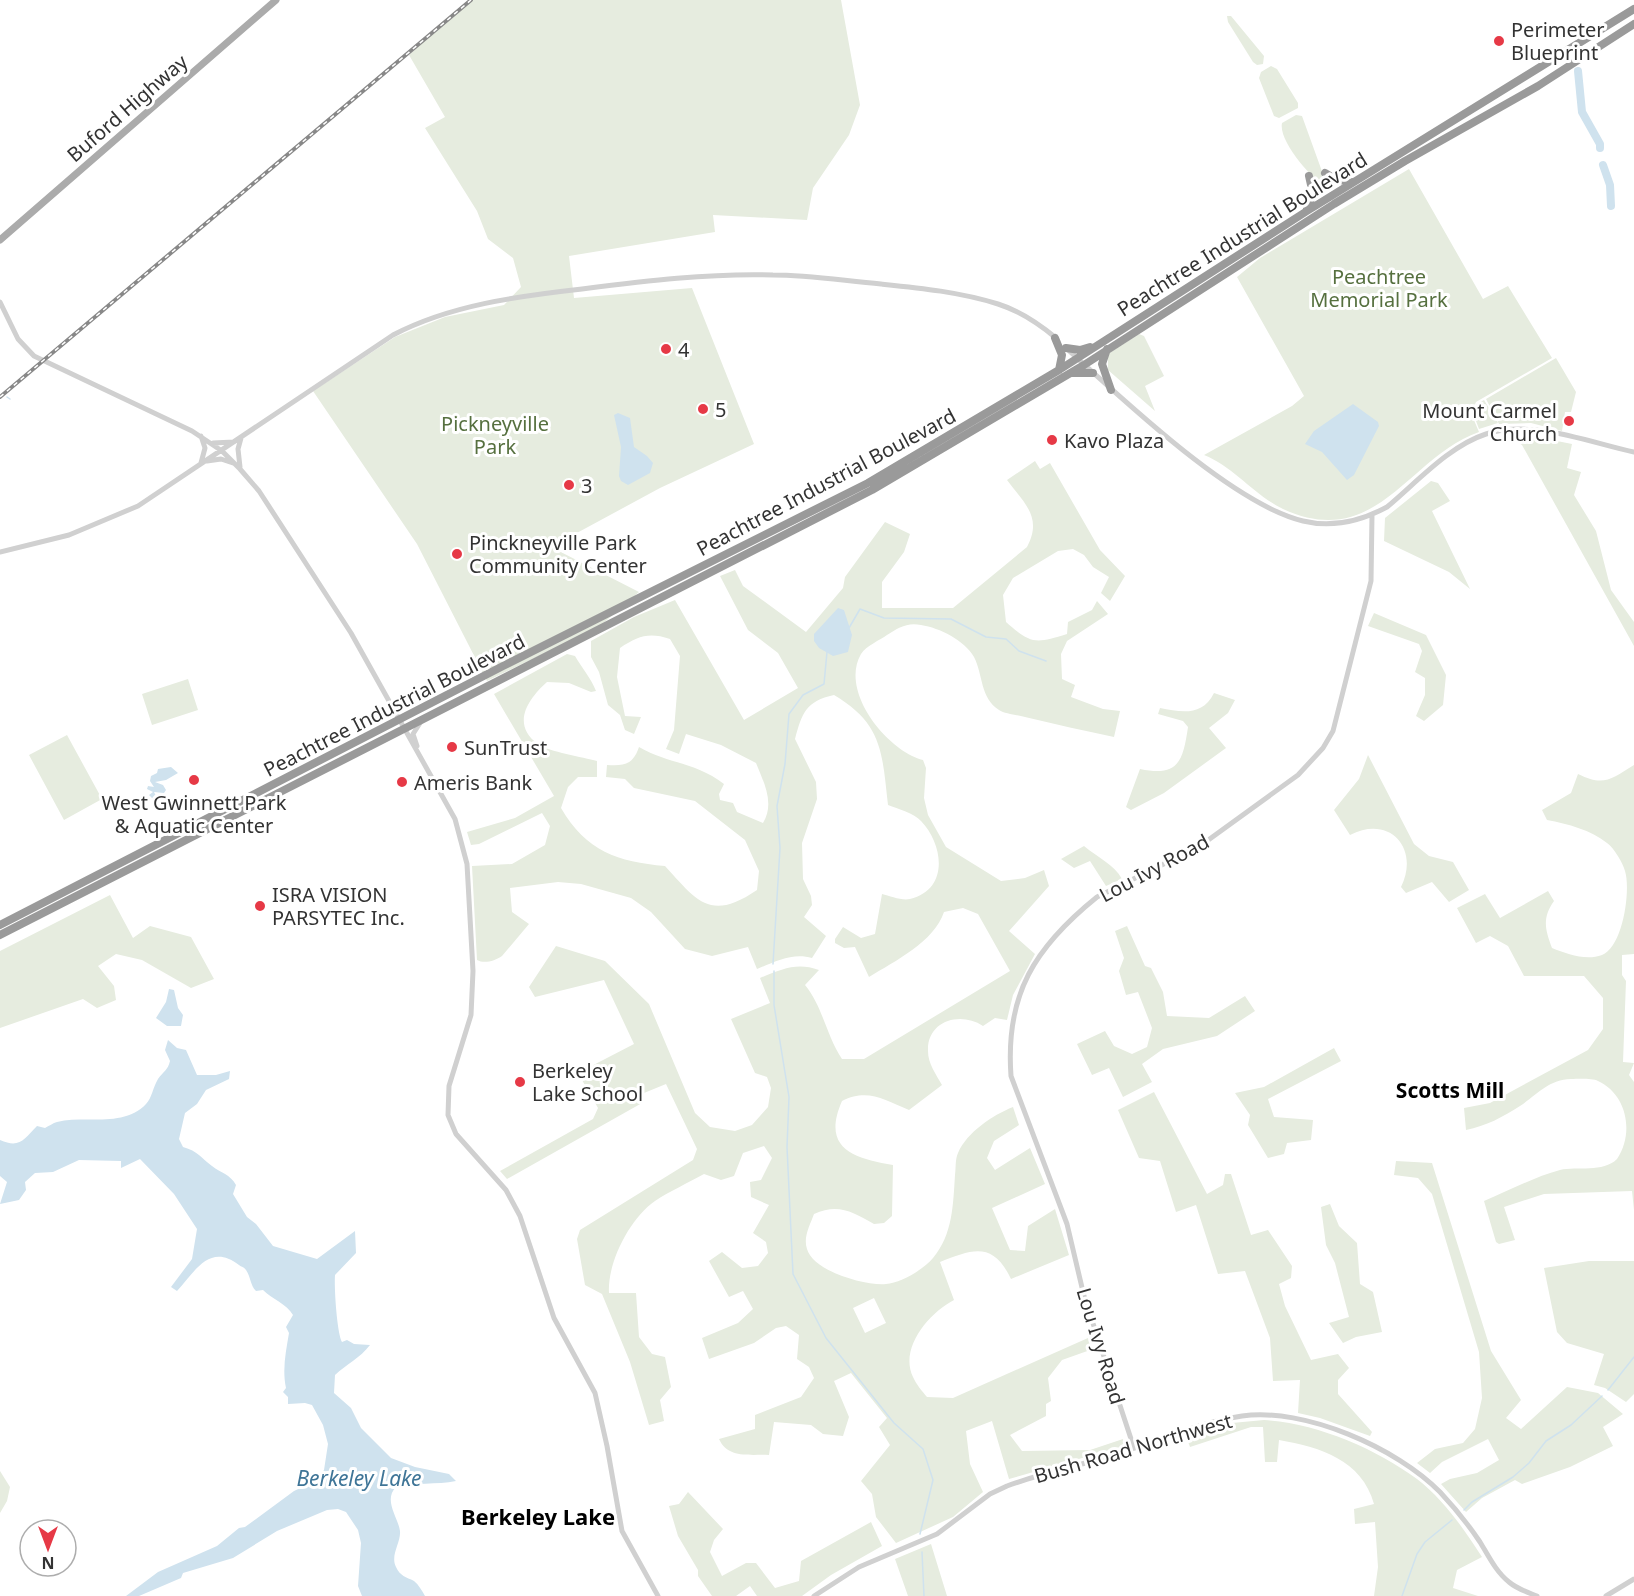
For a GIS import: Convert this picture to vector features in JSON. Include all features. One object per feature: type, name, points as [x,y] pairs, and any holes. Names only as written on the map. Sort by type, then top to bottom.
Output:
[{"type":"highway","name":"Peachtree Industrial Boulevard","points":[[0,935],[872,490],[1062,373],[1077,358],[1307,211],[1634,9]]},
{"type":"highway","name":"Peachtree Industrial Boulevard","points":[[0,926],[868,483],[1062,373],[1084,364],[1334,204],[1538,86],[1634,24]]},
{"type":"highway","points":[[1325,173],[1335,179],[1353,182]]},
{"type":"highway","points":[[1307,211],[1312,194],[1310,176]]},
{"type":"highway","points":[[1055,338],[1062,355],[1062,373],[1093,373]]},
{"type":"highway","points":[[1066,348],[1080,350],[1100,344]]},
{"type":"highway","points":[[1107,349],[1102,364],[1111,390]]},
{"type":"main road","name":"Buford Highway","points":[[1,239],[276,0]]},
{"type":"street","points":[[0,552],[69,535],[138,506],[401,331],[478,306],[566,290],[708,276],[764,274],[812,277],[976,298],[1026,315],[1055,338],[1111,390],[1217,475],[1257,502],[1304,521],[1321,524],[1354,521],[1372,515],[1387,507],[1471,441],[1501,430],[1537,430],[1634,452]]},
{"type":"street","points":[[0,303],[18,339],[43,361],[201,436],[239,467],[259,491],[351,633],[455,819],[467,864],[473,971],[471,1015],[449,1086],[448,1115],[456,1134],[513,1201],[554,1318],[595,1393],[603,1424],[622,1531],[658,1596]]},
{"type":"street","points":[[201,436],[205,448],[203,463]]},
{"type":"street","points":[[239,467],[238,449],[242,437]]},
{"type":"street","points":[[212,443],[235,441]]},
{"type":"street","points":[[203,463],[221,459],[239,467]]},
{"type":"street","name":"Lou Ivy Road","points":[[1134,1448],[1104,1365],[1063,1213],[1011,1076],[1011,1037],[1016,1001],[1037,960],[1084,908],[1097,897],[1200,846],[1284,785],[1323,748],[1333,731],[1371,581],[1374,548],[1372,515]]},
{"type":"street","points":[[426,767],[413,734],[416,726],[429,716]]},
{"type":"street","name":"Bush Road Northwest","points":[[814,1596],[859,1567],[937,1534],[990,1494],[1007,1486],[1134,1448],[1201,1425],[1244,1415],[1271,1415],[1297,1419],[1356,1438],[1388,1453],[1421,1474],[1468,1525],[1503,1576],[1524,1591],[1537,1596]]},
{"type":"street","points":[[1606,1596],[1634,1579]]},
{"type":"green space","name":"Pickneyville Park","points":[[470,0],[841,0],[860,105],[849,135],[813,188],[807,220],[713,215],[715,232],[569,256],[574,298],[692,288],[754,444],[660,488],[551,547],[639,592],[600,626],[487,681],[417,544],[313,391],[395,337],[445,317],[504,305],[521,287],[513,258],[488,239],[477,211],[425,128],[445,117],[409,55]]},
{"type":"green space","points":[[1227,16],[1231,16],[1264,56],[1263,64],[1257,65],[1253,62],[1228,22]]},
{"type":"green space","points":[[1271,66],[1277,69],[1298,103],[1298,108],[1279,118],[1274,116],[1259,78],[1261,72]]},
{"type":"green space","points":[[1296,115],[1302,116],[1328,188],[1306,169],[1285,140],[1282,123]]},
{"type":"green space","name":"Peachtree Memorial Park","points":[[1409,169],[1483,299],[1508,286],[1552,358],[1476,402],[1471,413],[1479,432],[1454,444],[1390,496],[1368,510],[1343,519],[1315,519],[1283,509],[1215,460],[1204,455],[1292,406],[1304,396],[1237,277],[1260,258]]},
{"type":"green space","points":[[1139,334],[1144,336],[1164,376],[1145,386],[1155,411],[1108,370],[1108,354]]},
{"type":"green space","points":[[1556,358],[1576,392],[1571,412],[1565,412],[1562,431],[1531,423],[1499,424],[1486,399]]},
{"type":"green space","points":[[1484,400],[1498,423],[1479,429],[1473,413],[1477,404]]},
{"type":"green space","points":[[1527,435],[1572,444],[1567,468],[1581,472],[1574,495],[1596,531],[1611,590],[1634,622],[1634,646],[1522,445],[1514,440],[1514,436]]},
{"type":"green space","points":[[1035,461],[1040,469],[1050,463],[1100,550],[1125,576],[1110,601],[1101,593],[1109,577],[1093,567],[1084,555],[1073,549],[1058,551],[1013,578],[1003,595],[1006,622],[1022,635],[1034,640],[1067,634],[1068,622],[1092,610],[1097,601],[1108,614],[1067,641],[1061,654],[1062,679],[1075,685],[1071,697],[1103,709],[1120,711],[1114,737],[999,710],[988,699],[977,664],[970,651],[958,640],[936,629],[916,624],[903,626],[861,654],[856,669],[856,685],[862,702],[882,733],[895,745],[923,760],[926,768],[924,798],[928,815],[946,847],[1001,881],[1025,878],[1044,870],[1049,886],[1009,931],[1035,954],[1013,995],[1007,1020],[995,1018],[983,1026],[965,1019],[955,1019],[939,1026],[929,1041],[928,1056],[942,1085],[909,1110],[868,1095],[851,1097],[842,1101],[836,1130],[845,1148],[866,1159],[893,1165],[892,1216],[884,1223],[874,1224],[845,1210],[831,1209],[814,1214],[807,1231],[806,1245],[811,1257],[819,1264],[853,1280],[886,1284],[918,1271],[933,1258],[945,1239],[952,1208],[956,1158],[962,1145],[981,1125],[1013,1107],[1019,1125],[994,1141],[987,1158],[995,1170],[1030,1148],[1045,1184],[992,1208],[1010,1250],[1025,1251],[1028,1226],[1055,1209],[1069,1255],[1011,1279],[997,1258],[981,1251],[962,1254],[940,1262],[954,1300],[926,1322],[913,1343],[910,1366],[913,1377],[927,1397],[953,1398],[1088,1338],[1093,1349],[1062,1360],[1048,1378],[1051,1401],[1046,1404],[1046,1416],[1010,1435],[1022,1451],[1090,1450],[1123,1439],[1124,1446],[1009,1479],[992,1421],[966,1431],[970,1464],[983,1492],[953,1517],[896,1543],[876,1517],[872,1494],[861,1481],[890,1445],[879,1427],[887,1418],[851,1373],[834,1381],[849,1417],[843,1436],[823,1434],[811,1425],[774,1422],[769,1455],[734,1453],[728,1450],[719,1439],[755,1429],[755,1415],[801,1397],[814,1378],[809,1367],[797,1359],[799,1335],[786,1326],[776,1328],[754,1343],[709,1359],[702,1338],[738,1323],[753,1309],[743,1291],[729,1297],[709,1261],[722,1252],[742,1268],[758,1266],[768,1253],[766,1242],[753,1233],[769,1205],[751,1197],[750,1182],[761,1180],[772,1158],[764,1146],[743,1153],[734,1176],[721,1180],[704,1174],[655,1201],[637,1218],[616,1255],[609,1281],[609,1293],[636,1293],[639,1337],[652,1354],[665,1357],[671,1387],[660,1400],[664,1421],[649,1425],[630,1362],[602,1294],[585,1285],[577,1239],[580,1230],[693,1160],[697,1149],[666,1084],[644,1093],[642,1103],[507,1179],[500,1171],[593,1119],[598,1108],[578,1073],[634,1044],[604,980],[535,997],[529,987],[556,946],[605,961],[649,1004],[695,1113],[710,1127],[735,1131],[752,1125],[768,1107],[771,1088],[767,1077],[755,1073],[731,1019],[770,1003],[760,978],[783,969],[796,967],[819,970],[805,985],[816,1002],[837,1050],[842,1059],[864,1059],[1010,971],[978,914],[963,908],[944,912],[932,933],[923,942],[869,977],[855,947],[844,948],[835,943],[843,927],[861,938],[875,934],[882,894],[910,899],[923,894],[937,877],[939,866],[934,842],[921,821],[910,813],[888,805],[881,755],[871,729],[862,717],[834,695],[817,701],[807,709],[795,739],[816,782],[817,799],[802,843],[803,879],[811,896],[812,905],[804,917],[826,936],[812,958],[791,957],[757,969],[748,947],[712,956],[685,949],[651,912],[631,898],[581,884],[558,882],[510,888],[512,912],[529,924],[502,956],[490,961],[477,960],[472,866],[512,864],[545,845],[550,826],[542,813],[479,844],[471,845],[467,832],[515,818],[554,796],[494,694],[567,654],[575,656],[596,691],[591,692],[569,683],[547,682],[529,703],[524,720],[525,728],[530,736],[543,747],[597,761],[597,777],[578,777],[568,787],[561,808],[571,823],[581,835],[605,852],[632,861],[665,866],[686,889],[705,903],[716,906],[727,905],[757,890],[759,871],[745,840],[695,801],[634,788],[625,779],[606,777],[607,765],[618,765],[631,761],[639,747],[703,771],[713,777],[724,784],[719,794],[720,800],[733,803],[737,812],[763,823],[768,801],[756,763],[721,745],[686,734],[679,754],[666,749],[674,730],[680,656],[670,639],[663,637],[644,636],[620,648],[617,677],[625,716],[641,717],[634,734],[625,730],[620,715],[608,705],[599,672],[591,657],[591,641],[634,617],[675,600],[744,720],[798,688],[778,653],[748,630],[720,576],[735,570],[743,586],[806,632],[843,588],[845,577],[885,522],[910,534],[904,552],[882,582],[882,608],[953,608],[1027,547],[1033,527],[1032,519],[1025,503],[1007,480]],"holes":[[[874,1298],[886,1323],[865,1333],[853,1308]]]},
{"type":"green space","points":[[1431,481],[1438,483],[1450,501],[1432,511],[1470,589],[1449,572],[1384,541],[1385,518]]},
{"type":"green space","points":[[1374,613],[1426,635],[1446,675],[1443,705],[1424,721],[1416,716],[1425,695],[1425,678],[1415,672],[1422,651],[1419,644],[1368,626]]},
{"type":"green space","points":[[188,679],[198,710],[152,725],[142,694]]},
{"type":"green space","points":[[1214,693],[1235,700],[1228,713],[1209,728],[1226,748],[1164,793],[1131,810],[1126,807],[1140,769],[1163,771],[1171,768],[1181,758],[1188,727],[1183,721],[1158,714],[1160,708],[1190,711],[1203,706]]},
{"type":"green space","points":[[67,735],[102,799],[64,820],[29,755]]},
{"type":"green space","points":[[1368,755],[1414,844],[1429,856],[1453,862],[1469,890],[1449,902],[1432,882],[1406,893],[1401,887],[1406,873],[1407,860],[1404,848],[1398,839],[1389,832],[1378,829],[1364,830],[1350,835],[1334,810],[1359,779]]},
{"type":"green space","points":[[1634,765],[1634,954],[1622,955],[1622,975],[1626,981],[1623,1062],[1634,1063],[1629,1075],[1634,1082],[1634,1210],[1632,1191],[1544,1194],[1504,1207],[1515,1240],[1499,1244],[1496,1242],[1484,1201],[1560,1170],[1597,1168],[1611,1163],[1617,1159],[1622,1149],[1626,1127],[1625,1116],[1622,1105],[1608,1087],[1595,1080],[1571,1079],[1556,1082],[1501,1117],[1466,1130],[1464,1108],[1490,1103],[1588,1050],[1603,1029],[1603,998],[1584,976],[1524,976],[1508,946],[1490,936],[1476,943],[1457,908],[1485,894],[1500,918],[1548,891],[1554,901],[1546,918],[1552,948],[1583,957],[1596,957],[1609,950],[1620,930],[1626,904],[1627,880],[1622,864],[1612,848],[1601,838],[1579,828],[1547,820],[1542,810],[1571,793],[1578,774],[1601,781]]},
{"type":"green space","points":[[1084,846],[1110,865],[1122,879],[1106,886],[1090,861],[1074,868],[1061,859]]},
{"type":"green space","points":[[110,895],[133,938],[150,926],[191,937],[214,979],[191,988],[142,960],[116,954],[98,966],[114,986],[116,1000],[97,1008],[83,999],[0,1028],[0,951]]},
{"type":"green space","points":[[1127,926],[1145,966],[1151,968],[1163,992],[1167,1016],[1209,1018],[1245,996],[1255,1011],[1217,1036],[1163,1049],[1142,1064],[1152,1082],[1123,1097],[1109,1068],[1092,1075],[1077,1044],[1105,1031],[1114,1046],[1132,1054],[1147,1047],[1152,1028],[1138,992],[1126,995],[1119,971],[1124,958],[1115,931]]},
{"type":"green space","points":[[1334,1048],[1341,1061],[1268,1099],[1274,1117],[1313,1120],[1311,1140],[1287,1143],[1284,1154],[1268,1158],[1248,1125],[1250,1115],[1235,1093],[1264,1087]]},
{"type":"green space","points":[[1154,1092],[1207,1194],[1223,1185],[1225,1174],[1231,1174],[1251,1235],[1268,1230],[1292,1266],[1291,1278],[1279,1284],[1285,1306],[1311,1360],[1338,1354],[1349,1368],[1338,1380],[1338,1394],[1372,1432],[1370,1436],[1320,1418],[1298,1413],[1300,1380],[1273,1381],[1270,1338],[1245,1271],[1218,1274],[1196,1205],[1176,1212],[1160,1161],[1139,1158],[1118,1110]]},
{"type":"green space","points":[[1396,1161],[1432,1163],[1491,1351],[1521,1400],[1506,1418],[1521,1429],[1567,1387],[1598,1393],[1623,1414],[1603,1427],[1613,1446],[1570,1467],[1522,1484],[1515,1480],[1482,1498],[1466,1512],[1441,1484],[1450,1479],[1477,1473],[1499,1460],[1488,1439],[1442,1462],[1430,1473],[1417,1463],[1435,1449],[1463,1443],[1475,1429],[1482,1398],[1479,1352],[1432,1194],[1418,1178],[1394,1175]]},
{"type":"green space","points":[[1330,1204],[1339,1226],[1357,1243],[1360,1284],[1373,1292],[1382,1332],[1356,1337],[1343,1343],[1329,1323],[1349,1317],[1335,1263],[1326,1245],[1321,1207]]},
{"type":"green space","points":[[1589,1261],[1634,1261],[1634,1394],[1626,1402],[1605,1388],[1594,1385],[1604,1354],[1567,1343],[1557,1332],[1544,1268]]},
{"type":"green space","points":[[1264,1420],[1304,1426],[1344,1439],[1383,1457],[1427,1487],[1461,1526],[1482,1557],[1457,1570],[1453,1588],[1478,1596],[1374,1596],[1378,1567],[1375,1522],[1355,1524],[1354,1509],[1374,1504],[1360,1476],[1337,1458],[1309,1447],[1279,1440],[1277,1462],[1265,1462],[1263,1427],[1251,1427],[1190,1447],[1186,1436],[1232,1423]]},
{"type":"green space","points":[[0,1471],[10,1487],[7,1501],[0,1513]]},
{"type":"green space","points":[[688,1492],[723,1529],[714,1540],[710,1552],[722,1576],[746,1563],[756,1563],[775,1588],[799,1581],[801,1561],[871,1522],[882,1546],[831,1575],[802,1596],[757,1596],[750,1586],[736,1596],[712,1596],[698,1576],[698,1570],[678,1536],[669,1506],[679,1504]]},
{"type":"green space","points":[[931,1544],[947,1596],[908,1596],[895,1559]]},
{"type":"water","points":[[1353,404],[1378,422],[1379,426],[1354,475],[1347,480],[1322,452],[1305,444],[1314,431]]},
{"type":"water","points":[[618,413],[630,418],[634,447],[653,463],[650,473],[628,485],[621,481],[619,476],[621,447],[614,415]]},
{"type":"water","points":[[838,608],[844,610],[852,635],[848,652],[833,656],[819,648],[814,641],[814,634]]},
{"type":"water","points":[[171,767],[178,773],[166,780],[155,782],[163,785],[166,790],[164,793],[154,792],[156,796],[153,799],[149,795],[153,792],[147,789],[148,786],[154,787],[150,781],[151,776],[157,773],[158,769]]},
{"type":"water","points":[[169,989],[174,990],[178,1008],[183,1015],[181,1026],[167,1026],[156,1018],[166,1002]]},
{"type":"water","name":"Berkeley Lake","points":[[168,1040],[177,1048],[186,1050],[197,1075],[216,1075],[230,1071],[229,1079],[206,1090],[197,1104],[185,1113],[179,1139],[183,1147],[196,1153],[234,1181],[236,1185],[233,1194],[247,1217],[256,1224],[273,1246],[317,1259],[355,1231],[356,1253],[335,1275],[337,1320],[342,1342],[347,1340],[354,1344],[370,1345],[335,1375],[334,1393],[351,1408],[361,1428],[391,1458],[415,1467],[449,1474],[456,1481],[396,1487],[392,1492],[392,1509],[400,1531],[394,1562],[401,1574],[414,1581],[425,1596],[362,1596],[358,1586],[361,1543],[358,1530],[346,1512],[338,1509],[327,1510],[277,1531],[233,1558],[183,1573],[181,1578],[139,1596],[126,1596],[158,1572],[217,1546],[239,1528],[245,1527],[294,1491],[319,1479],[324,1470],[328,1444],[323,1425],[312,1405],[288,1404],[288,1397],[283,1392],[286,1388],[284,1367],[289,1333],[286,1327],[293,1315],[287,1308],[263,1290],[256,1291],[244,1268],[229,1259],[220,1257],[204,1262],[177,1291],[171,1287],[192,1259],[197,1229],[174,1194],[140,1159],[121,1168],[121,1161],[79,1160],[53,1172],[35,1173],[25,1182],[26,1190],[19,1200],[0,1204],[7,1182],[0,1176],[0,1140],[17,1143],[25,1139],[37,1126],[45,1128],[56,1122],[68,1120],[116,1118],[137,1111],[148,1102],[158,1079],[167,1069],[170,1061],[165,1050]]},
{"type":"waterway","points":[[1578,71],[1582,112],[1600,148]]},
{"type":"waterway","points":[[1603,165],[1610,185],[1611,206]]},
{"type":"waterway","points":[[849,628],[860,609],[884,618],[951,619],[986,637],[1006,639],[1019,651],[1046,661]]},
{"type":"waterway","points":[[773,964],[780,848],[777,806],[785,764],[789,714],[803,695],[824,684],[827,652]]},
{"type":"waterway","points":[[774,971],[774,1005],[789,1097],[787,1147],[793,1274],[826,1338],[894,1423],[923,1449],[933,1480],[920,1534]]},
{"type":"waterway","points":[[1608,1390],[1634,1357]]},
{"type":"waterway","points":[[1464,1510],[1472,1502],[1513,1477],[1529,1463],[1546,1441],[1571,1425],[1602,1396]]},
{"type":"waterway","points":[[1402,1596],[1417,1554],[1425,1542],[1452,1520]]},
{"type":"waterway","points":[[922,1552],[924,1596]]},
{"type":"railway","points":[[0,397],[471,0]]},
{"type":"place","name":"Perimeter Blueprint","points":[[1499,41]]},
{"type":"place","name":"4","points":[[666,349]]},
{"type":"place","name":"5","points":[[703,409]]},
{"type":"place","name":"Mount Carmel Church","points":[[1569,421]]},
{"type":"place","name":"Kavo Plaza","points":[[1052,440]]},
{"type":"place","name":"3","points":[[569,485]]},
{"type":"place","name":"Pinckneyville Park Community Center","points":[[457,554]]},
{"type":"place","name":"SunTrust","points":[[452,747]]},
{"type":"place","name":"West Gwinnett Park & Aquatic Center","points":[[194,780]]},
{"type":"place","name":"Ameris Bank","points":[[402,782]]},
{"type":"place","name":"ISRA VISION PARSYTEC Inc.","points":[[260,906]]},
{"type":"place","name":"Berkeley Lake School","points":[[520,1082]]},
{"type":"district","name":"Scotts Mill","points":[[1450,1090]]},
{"type":"district","name":"Berkeley Lake","points":[[538,1516]]}]
